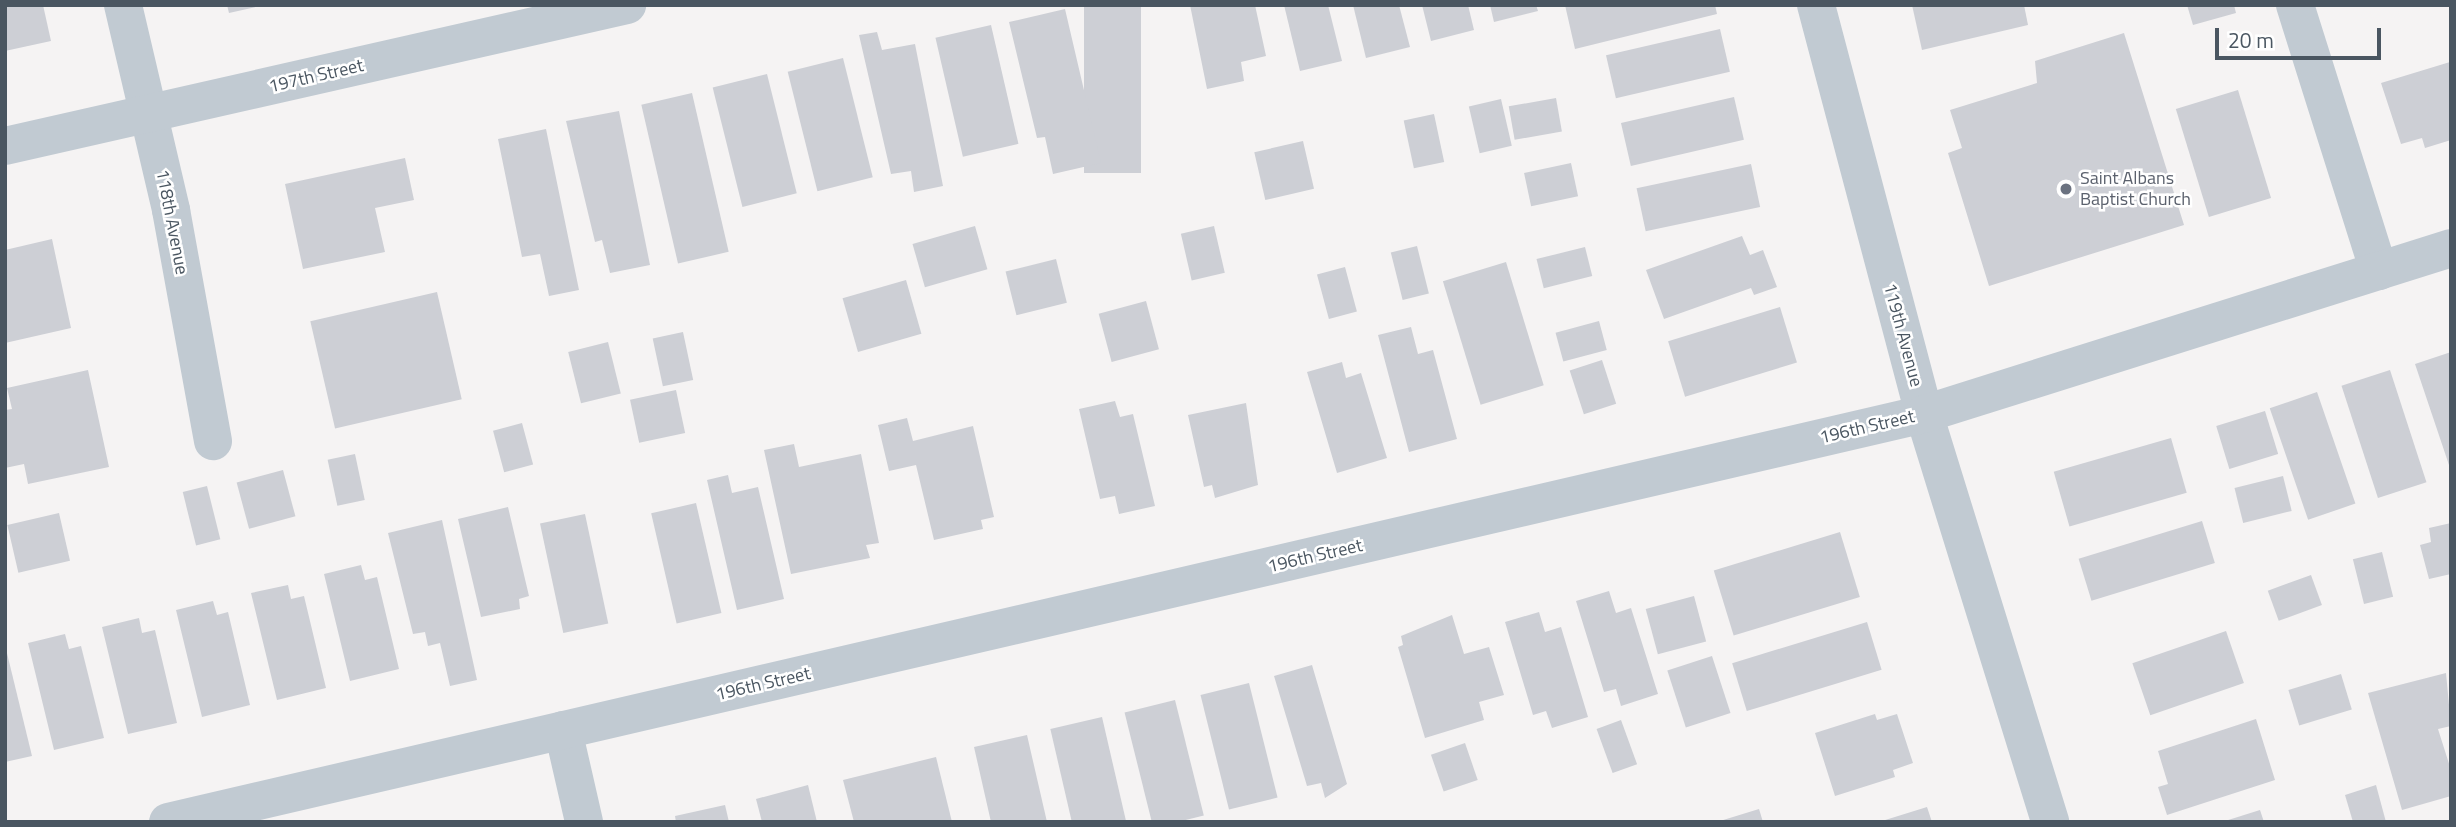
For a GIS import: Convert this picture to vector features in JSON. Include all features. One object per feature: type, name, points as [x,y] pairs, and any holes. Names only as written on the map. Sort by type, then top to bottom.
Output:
[{"type":"street","name":"118th Avenue","points":[[123,5],[148,113],[213,441]]},
{"type":"street","name":"197th Street","points":[[5,146],[627,5]]},
{"type":"street","name":"119th Avenue","points":[[1816,5],[1924,414],[2050,822]]},
{"type":"street","points":[[2295,5],[2379,271]]},
{"type":"street","name":"196th Street","points":[[168,822],[1924,414],[2451,248]]},
{"type":"street","points":[[563,730],[584,822]]},
{"type":"building","points":[[5,5],[43,5],[51,41],[5,51]]},
{"type":"building","points":[[227,5],[260,5],[260,6],[229,13]]},
{"type":"building","points":[[1084,5],[1141,5],[1141,173],[1084,173]]},
{"type":"building","points":[[1190,5],[1255,5],[1266,56],[1241,62],[1244,81],[1207,89]]},
{"type":"building","points":[[1284,5],[1328,5],[1342,61],[1300,71]]},
{"type":"building","points":[[1353,5],[1399,5],[1410,47],[1366,58]]},
{"type":"building","points":[[1422,5],[1468,5],[1474,30],[1431,41]]},
{"type":"building","points":[[1490,5],[1536,5],[1538,11],[1494,22]]},
{"type":"building","points":[[1565,5],[1715,5],[1717,14],[1575,49]]},
{"type":"building","points":[[1912,5],[2024,5],[2028,25],[1922,50]]},
{"type":"building","points":[[2187,5],[2234,5],[2236,13],[2193,25]]},
{"type":"building","points":[[1065,9],[1101,163],[1053,174],[1045,137],[1037,138],[1009,22]]},
{"type":"building","points":[[991,25],[1018,144],[963,157],[935,38]]},
{"type":"building","points":[[1720,29],[1730,72],[1616,98],[1606,55]]},
{"type":"building","points":[[877,32],[882,50],[915,44],[943,186],[914,192],[911,171],[891,174],[859,35]]},
{"type":"building","name":"Saint Albans Baptist Church","points":[[2124,33],[2184,225],[1989,286],[1948,153],[1962,148],[1950,110],[2037,83],[2035,61]]},
{"type":"building","points":[[843,58],[873,177],[817,191],[788,72]]},
{"type":"building","points":[[2450,62],[2451,140],[2425,148],[2422,138],[2401,144],[2381,83]]},
{"type":"building","points":[[767,74],[797,193],[742,207],[713,88]]},
{"type":"building","points":[[2238,90],[2271,198],[2209,217],[2176,109]]},
{"type":"building","points":[[692,93],[729,252],[678,264],[641,105]]},
{"type":"building","points":[[1734,97],[1744,140],[1631,166],[1621,123]]},
{"type":"building","points":[[1556,98],[1562,131],[1515,140],[1509,106]]},
{"type":"building","points":[[1501,99],[1512,146],[1480,153],[1469,106]]},
{"type":"building","points":[[619,111],[650,265],[610,273],[602,240],[595,242],[566,121]]},
{"type":"building","points":[[1434,114],[1444,162],[1414,168],[1404,120]]},
{"type":"building","points":[[546,129],[579,290],[549,296],[540,254],[522,257],[498,139]]},
{"type":"building","points":[[1303,141],[1314,189],[1265,200],[1254,152]]},
{"type":"building","points":[[405,158],[414,200],[375,208],[385,252],[303,269],[285,184]]},
{"type":"building","points":[[1571,163],[1578,196],[1531,206],[1524,173]]},
{"type":"building","points":[[1751,164],[1760,207],[1646,231],[1637,188]]},
{"type":"building","points":[[975,226],[987,269],[925,287],[913,244]]},
{"type":"building","points":[[1214,226],[1225,273],[1192,280],[1181,234]]},
{"type":"building","points":[[1742,236],[1750,255],[1763,250],[1777,287],[1754,295],[1751,288],[1664,319],[1646,270]]},
{"type":"building","points":[[52,239],[71,328],[5,343],[5,250]]},
{"type":"building","points":[[1417,246],[1429,294],[1403,300],[1391,253]]},
{"type":"building","points":[[1585,247],[1592,276],[1544,288],[1536,259]]},
{"type":"building","points":[[1056,259],[1067,303],[1016,315],[1006,272]]},
{"type":"building","points":[[1506,262],[1544,385],[1481,405],[1443,281]]},
{"type":"building","points":[[1345,267],[1357,311],[1329,319],[1317,275]]},
{"type":"building","points":[[906,280],[921,334],[858,352],[843,298]]},
{"type":"building","points":[[437,292],[462,399],[335,428],[310,321]]},
{"type":"building","points":[[1146,301],[1159,349],[1112,362],[1099,314]]},
{"type":"building","points":[[1780,307],[1797,362],[1685,397],[1668,341]]},
{"type":"building","points":[[1599,321],[1607,350],[1563,362],[1556,333]]},
{"type":"building","points":[[1411,327],[1418,354],[1433,350],[1457,439],[1409,452],[1378,335]]},
{"type":"building","points":[[683,332],[693,380],[663,386],[653,338]]},
{"type":"building","points":[[608,342],[621,393],[581,403],[568,352]]},
{"type":"building","points":[[2451,352],[2451,468],[2450,468],[2415,364]]},
{"type":"building","points":[[1602,360],[1616,404],[1584,414],[1570,371]]},
{"type":"building","points":[[1342,362],[1346,378],[1361,373],[1387,458],[1337,473],[1307,372]]},
{"type":"building","points":[[88,370],[109,467],[28,484],[24,464],[5,468],[5,410],[12,409],[7,388]]},
{"type":"building","points":[[2390,370],[2426,482],[2378,498],[2341,386]]},
{"type":"building","points":[[676,390],[685,433],[639,443],[630,400]]},
{"type":"building","points":[[2317,392],[2355,504],[2308,520],[2270,408]]},
{"type":"building","points":[[1115,401],[1120,417],[1133,414],[1155,506],[1119,514],[1115,496],[1100,499],[1079,409]]},
{"type":"building","points":[[1246,403],[1258,485],[1215,498],[1212,485],[1204,487],[1188,415]]},
{"type":"building","points":[[2265,411],[2278,454],[2229,469],[2216,426]]},
{"type":"building","points":[[907,418],[913,441],[973,426],[994,517],[981,520],[983,529],[934,540],[916,465],[889,471],[878,425]]},
{"type":"building","points":[[522,423],[533,465],[504,472],[493,431]]},
{"type":"building","points":[[2171,438],[2187,493],[2069,526],[2054,472]]},
{"type":"building","points":[[794,444],[799,467],[861,454],[879,543],[866,545],[870,558],[791,574],[764,450]]},
{"type":"building","points":[[355,454],[365,500],[337,506],[328,460]]},
{"type":"building","points":[[283,470],[295,516],[249,529],[237,482]]},
{"type":"building","points":[[728,475],[732,493],[758,487],[784,599],[737,610],[707,480]]},
{"type":"building","points":[[2283,476],[2292,511],[2243,523],[2234,488]]},
{"type":"building","points":[[207,486],[220,539],[196,545],[183,492]]},
{"type":"building","points":[[696,503],[721,613],[677,623],[651,513]]},
{"type":"building","points":[[508,507],[529,596],[519,599],[520,609],[481,617],[458,519]]},
{"type":"building","points":[[59,513],[70,561],[18,573],[7,525]]},
{"type":"building","points":[[585,514],[608,624],[563,633],[540,524]]},
{"type":"building","points":[[442,520],[477,680],[450,686],[440,643],[428,646],[425,632],[413,634],[388,533]]},
{"type":"building","points":[[2202,521],[2215,563],[2092,601],[2079,559]]},
{"type":"building","points":[[2451,523],[2451,574],[2429,579],[2420,545],[2431,542],[2429,528]]},
{"type":"building","points":[[1840,532],[1860,597],[1734,636],[1714,571]]},
{"type":"building","points":[[2382,552],[2393,597],[2364,604],[2353,559]]},
{"type":"building","points":[[361,565],[365,580],[377,577],[399,669],[350,681],[324,574]]},
{"type":"building","points":[[2311,575],[2322,605],[2279,621],[2268,591]]},
{"type":"building","points":[[288,585],[291,599],[304,596],[326,688],[277,700],[251,593]]},
{"type":"building","points":[[1609,591],[1616,613],[1631,608],[1658,694],[1621,706],[1616,689],[1604,692],[1576,601]]},
{"type":"building","points":[[1694,596],[1706,641],[1658,654],[1646,609]]},
{"type":"building","points":[[213,601],[217,615],[228,612],[250,705],[202,717],[176,610]]},
{"type":"building","points":[[1539,612],[1545,632],[1561,627],[1588,717],[1552,728],[1546,711],[1533,715],[1505,622]]},
{"type":"building","points":[[1452,615],[1464,654],[1489,647],[1504,695],[1479,702],[1484,720],[1425,738],[1398,647],[1403,645],[1401,636]]},
{"type":"building","points":[[139,618],[142,633],[155,630],[177,723],[128,734],[102,627]]},
{"type":"building","points":[[1867,622],[1882,670],[1747,711],[1732,663]]},
{"type":"building","points":[[2226,631],[2244,683],[2150,715],[2132,663]]},
{"type":"building","points":[[65,634],[69,649],[81,646],[104,738],[54,750],[28,643]]},
{"type":"building","points":[[5,645],[32,756],[5,762]]},
{"type":"building","points":[[1712,656],[1731,713],[1686,728],[1667,671]]},
{"type":"building","points":[[1312,665],[1347,784],[1325,798],[1321,783],[1307,786],[1274,676]]},
{"type":"building","points":[[2446,673],[2451,726],[2438,729],[2451,770],[2451,796],[2402,810],[2368,693]]},
{"type":"building","points":[[2341,674],[2352,709],[2299,725],[2288,690]]},
{"type":"building","points":[[1249,683],[1278,797],[1229,810],[1200,695]]},
{"type":"building","points":[[1175,700],[1204,815],[1178,822],[1152,822],[1125,713]]},
{"type":"building","points":[[1875,714],[1877,720],[1897,714],[1913,763],[1893,770],[1895,777],[1835,796],[1815,733]]},
{"type":"building","points":[[1102,717],[1126,822],[1072,822],[1050,729]]},
{"type":"building","points":[[2256,719],[2275,780],[2167,815],[2158,787],[2168,784],[2158,751]]},
{"type":"building","points":[[1621,720],[1637,764],[1613,773],[1597,729]]},
{"type":"building","points":[[1027,735],[1047,822],[991,822],[974,747]]},
{"type":"building","points":[[1465,743],[1478,780],[1444,792],[1431,755]]},
{"type":"building","points":[[936,757],[952,822],[854,822],[843,780]]},
{"type":"building","points":[[808,785],[817,822],[762,822],[756,799]]},
{"type":"building","points":[[2376,785],[2386,822],[2353,822],[2345,795]]},
{"type":"building","points":[[725,805],[729,822],[676,822],[675,816]]},
{"type":"building","points":[[1927,807],[1932,822],[1882,822],[1882,821]]},
{"type":"building","points":[[1759,809],[1763,822],[1720,821]]},
{"type":"building","points":[[2260,810],[2264,822],[2225,822],[2225,821]]},
{"type":"place","name":"Saint Albans Baptist Church","points":[[2066,189]]}]
